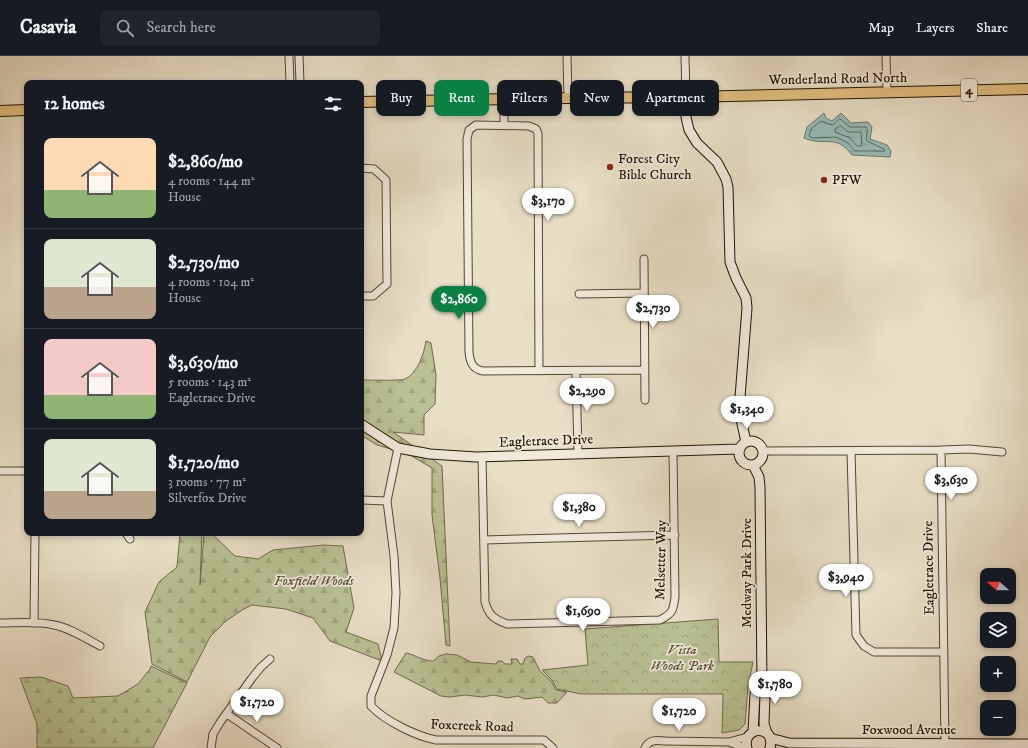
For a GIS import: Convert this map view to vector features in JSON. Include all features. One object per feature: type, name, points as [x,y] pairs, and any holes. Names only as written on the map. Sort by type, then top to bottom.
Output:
[{"type":"main road","name":"Wonderland Road North","points":[[719,96],[1028,89]]},
{"type":"main road","name":"Wonderland Road North","points":[[562,98],[632,97]]},
{"type":"main road","name":"Wonderland Road North","points":[[364,102],[497,99]]},
{"type":"main road","points":[[0,111],[24,110]]},
{"type":"street","points":[[289,56],[290,80]]},
{"type":"street","points":[[299,56],[300,80]]},
{"type":"street","points":[[567,56],[568,98]]},
{"type":"street","points":[[685,56],[686,80]]},
{"type":"street","points":[[886,56],[886,92]]},
{"type":"street","points":[[504,116],[504,125]]},
{"type":"street","points":[[686,116],[689,130],[697,142],[723,170],[728,187],[730,262],[746,298],[747,308],[739,410],[746,442]]},
{"type":"street","points":[[539,371],[538,133],[536,129],[529,126],[476,125],[469,130],[467,139],[470,358],[474,367],[477,370],[483,371],[539,371],[576,371],[644,370]]},
{"type":"street","points":[[364,168],[374,169],[386,180],[387,284],[373,296],[364,296]]},
{"type":"street","points":[[644,259],[645,400]]},
{"type":"street","points":[[579,294],[644,293]]},
{"type":"street","points":[[576,371],[578,454]]},
{"type":"street","name":"Eagletrace Drive","points":[[364,426],[398,448],[430,454],[482,457],[739,449]]},
{"type":"street","points":[[754,441],[758,443],[763,451],[761,460],[753,465],[743,463],[740,459],[739,449],[741,445],[746,442],[754,441]]},
{"type":"street","name":"Foxcreek Road","points":[[398,448],[387,501],[395,571],[396,593],[394,628],[387,655],[371,696],[371,706],[379,714],[401,727],[426,738],[436,740],[544,740],[553,748]]},
{"type":"street","points":[[763,451],[969,449],[1002,452]]},
{"type":"street","points":[[852,450],[856,635],[864,646],[874,652],[944,652]]},
{"type":"street","name":"Eagletrace Drive","points":[[941,450],[945,744]]},
{"type":"street","name":"Melsetter Way","points":[[482,457],[485,602],[488,612],[498,621],[507,624],[660,620],[669,616],[676,597],[674,451]]},
{"type":"street","name":"Medway Park Drive","points":[[753,465],[759,477],[760,487],[762,682],[764,695],[764,724],[771,742],[770,748]]},
{"type":"street","points":[[0,470],[24,471]]},
{"type":"street","points":[[364,500],[387,501]]},
{"type":"street","points":[[484,540],[675,535]]},
{"type":"street","points":[[34,623],[35,536]]},
{"type":"street","points":[[0,623],[34,623],[54,625],[72,631],[100,646]]},
{"type":"street","points":[[211,748],[213,734],[252,678],[270,659]]},
{"type":"street","name":"Medway Park Drive","points":[[746,748],[746,741],[750,734],[755,694],[762,682]]},
{"type":"street","points":[[227,714],[277,748]]},
{"type":"street","name":"Foxwood Avenue","points":[[750,734],[760,730],[768,736],[789,743],[1028,744]]},
{"type":"street","points":[[729,742],[750,734]]},
{"type":"street","points":[[645,748],[645,745],[650,741],[658,740],[729,742],[746,748]]},
{"type":"street","name":"Foxwood Avenue","points":[[775,748],[789,743]]},
{"type":"green space","points":[[426,341],[431,343],[436,375],[435,404],[424,415],[424,435],[393,432],[442,466],[450,646],[446,645],[440,578],[432,515],[432,468],[408,454],[377,445],[364,437],[364,380],[405,379],[417,368],[424,351]]},
{"type":"green space","name":"Foxfield Woods","points":[[180,536],[202,536],[200,585],[204,536],[214,536],[235,556],[258,559],[273,550],[324,545],[343,546],[354,608],[346,632],[378,644],[382,661],[330,641],[313,618],[286,609],[252,605],[226,621],[210,637],[187,682],[152,664],[145,612],[159,582],[177,567]]},
{"type":"green space","name":"Vista Woods Park","points":[[718,619],[719,662],[753,662],[748,686],[745,724],[739,730],[722,733],[723,694],[581,694],[557,689],[552,680],[542,670],[588,665],[585,629]]},
{"type":"green space","points":[[406,653],[429,661],[433,661],[439,656],[446,654],[457,655],[471,662],[496,664],[498,661],[502,661],[505,664],[512,664],[511,659],[517,659],[520,664],[523,664],[525,658],[528,656],[533,657],[540,671],[551,681],[556,690],[567,692],[557,703],[548,703],[542,697],[525,699],[518,696],[507,698],[494,695],[482,697],[465,695],[450,697],[441,696],[394,672]]},
{"type":"green space","points":[[151,666],[187,683],[153,748],[37,748],[37,724],[20,678],[41,677],[68,686],[73,698],[118,696],[138,684]]},
{"type":"water","points":[[824,113],[826,118],[832,121],[841,113],[851,123],[868,122],[872,127],[870,139],[887,145],[891,151],[890,157],[852,155],[841,144],[804,138],[807,127]]},
{"type":"place","name":"Forest City Bible Church","points":[[610,167]]},
{"type":"place","name":"PFW","points":[[824,180]]}]
